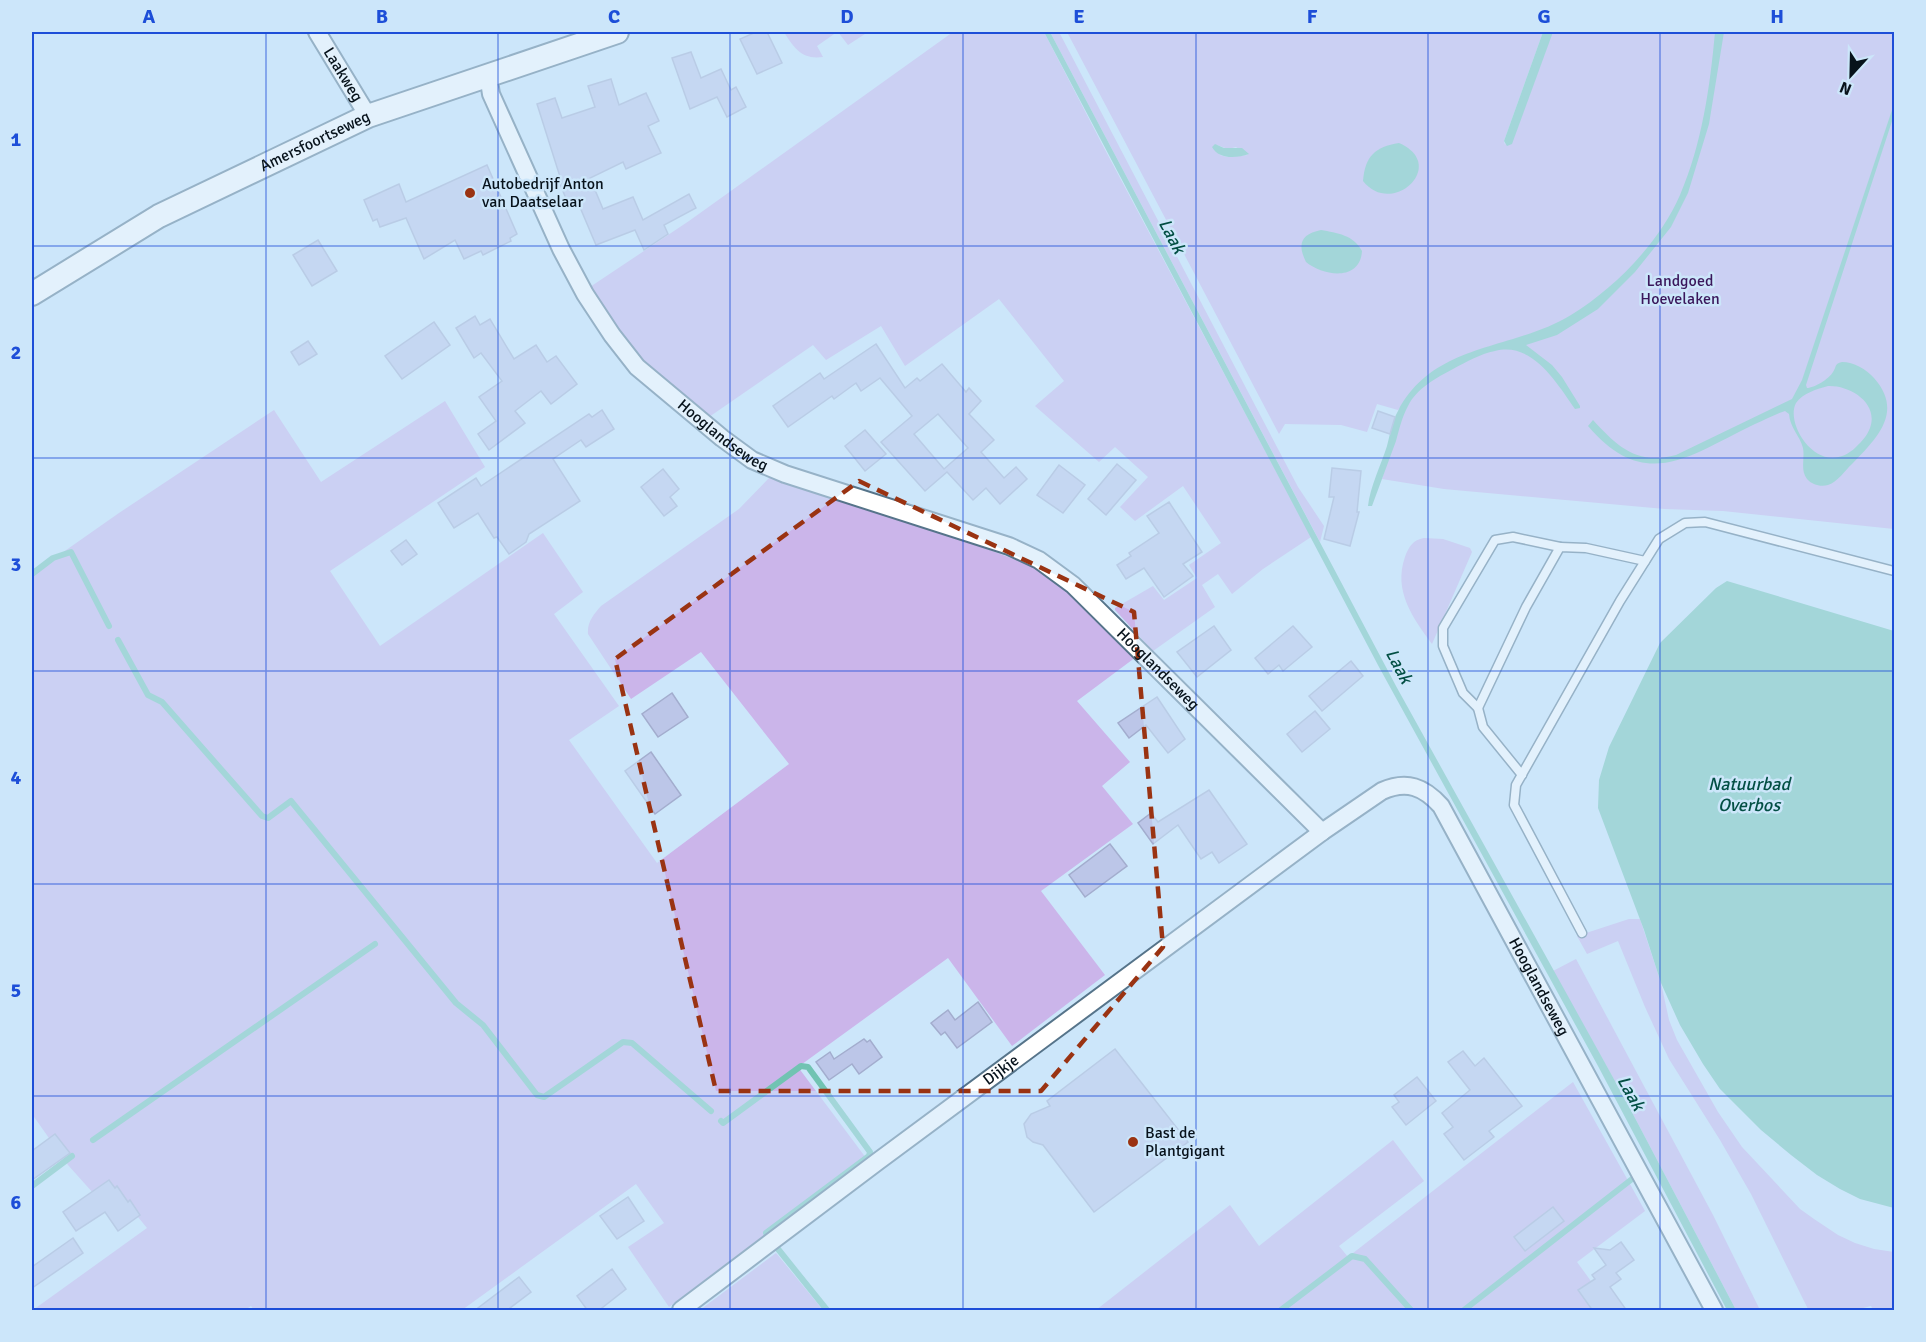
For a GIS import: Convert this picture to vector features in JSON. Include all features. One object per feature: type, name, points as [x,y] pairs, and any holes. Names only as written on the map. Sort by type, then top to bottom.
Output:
[{"type":"main road","name":"Amersfoortseweg","points":[[32,294],[159,216],[368,116],[617,32]]},
{"type":"street","name":"Laakweg","points":[[317,32],[368,116]]},
{"type":"street","name":"Hooglandseweg","points":[[488,75],[491,94],[561,249],[598,316],[637,367],[752,460],[785,474],[1009,546],[1056,571],[1102,611],[1322,832],[1382,791],[1400,785],[1416,786],[1441,806],[1714,1311]]},
{"type":"street","name":"Dijkje","points":[[681,1311],[877,1162],[1322,832]]},
{"type":"lane","points":[[1582,933],[1514,805],[1516,785],[1620,601],[1659,539],[1685,523],[1705,522],[1894,571]]},
{"type":"lane","points":[[1522,775],[1483,727],[1478,708],[1463,693],[1443,646],[1443,628],[1495,540],[1513,537],[1560,548],[1586,548],[1645,561]]},
{"type":"lane","points":[[1478,708],[1526,607],[1560,548]]},
{"type":"highlighted area","points":[[859,481],[1134,612],[1163,947],[1041,1091],[716,1091],[615,659]]},
{"type":"green space","points":[[784,32],[837,32],[817,46],[823,57],[809,57],[799,52]]},
{"type":"green space","points":[[838,32],[868,32],[848,45]]},
{"type":"green space","points":[[953,32],[1044,32],[1311,537],[1263,569],[1232,594],[1218,574],[1202,585],[1215,607],[1153,651],[1115,608],[1153,586],[1164,600],[1197,578],[1189,565],[1221,543],[1183,486],[1135,521],[1120,507],[1148,477],[1115,447],[1099,462],[1035,406],[1064,381],[999,299],[905,366],[881,326],[826,360],[813,345],[709,417],[628,346],[590,287],[689,221]]},
{"type":"green space","points":[[1050,32],[1059,32],[1298,487],[1324,526],[1320,542]]},
{"type":"green space","name":"Landgoed Hoevelaken","points":[[1067,32],[1543,32],[1504,141],[1505,145],[1547,32],[1894,32],[1894,529],[1723,511],[1665,509],[1444,489],[1382,479],[1401,407],[1398,410],[1377,404],[1367,432],[1341,425],[1285,424],[1279,434]],"holes":[[[1217,145],[1228,149],[1236,147],[1248,155],[1227,157],[1220,155]]]},
{"type":"green space","points":[[445,401],[485,467],[330,571],[380,646],[543,533],[583,592],[554,614],[619,706],[569,740],[657,863],[789,764],[701,652],[631,699],[588,634],[590,622],[601,606],[739,509],[769,478],[773,477],[937,530],[1032,566],[1081,601],[1136,657],[1077,701],[1130,762],[1102,786],[1133,824],[1041,891],[1105,975],[1012,1046],[948,958],[798,1067],[866,1158],[669,1307],[628,1247],[664,1223],[636,1184],[462,1310],[254,1310],[251,1306],[245,1310],[33,1310],[147,1228],[111,1184],[94,1194],[68,1165],[32,1114],[32,574],[274,410],[321,482]]},
{"type":"green space","points":[[1424,538],[1443,539],[1470,548],[1472,552],[1432,644],[1407,604],[1401,581],[1408,550],[1414,542]]},
{"type":"green space","points":[[1629,919],[1640,919],[1661,983],[1669,1020],[1677,1040],[1718,1112],[1742,1147],[1800,1209],[1838,1235],[1855,1243],[1894,1252],[1894,1310],[1873,1310],[1871,1306],[1855,1310],[1808,1309],[1751,1194],[1669,1059],[1618,941],[1587,954],[1577,936]]},
{"type":"green space","points":[[1576,959],[1713,1215],[1760,1310],[1736,1310],[1625,1099],[1553,971]]},
{"type":"green space","points":[[1573,1082],[1645,1211],[1577,1262],[1604,1299],[1588,1310],[1096,1310],[1230,1205],[1259,1246],[1393,1140],[1424,1181],[1339,1246],[1348,1257]]},
{"type":"green space","points":[[776,1253],[823,1310],[700,1310]]},
{"type":"water","points":[[1044,32],[1050,32],[1396,686],[1625,1099],[1736,1310],[1727,1310],[1598,1066],[1379,667]]},
{"type":"water","points":[[1543,32],[1553,32],[1512,144],[1507,146],[1504,141]]},
{"type":"water","points":[[1715,32],[1724,32],[1709,124],[1688,193],[1671,227],[1635,272],[1598,309],[1557,335],[1526,345],[1552,365],[1562,377],[1580,408],[1575,409],[1542,366],[1521,352],[1495,351],[1473,358],[1434,380],[1412,400],[1404,415],[1372,506],[1368,506],[1394,419],[1413,389],[1432,372],[1453,360],[1548,327],[1571,315],[1604,292],[1648,247],[1671,213],[1688,176],[1708,94]]},
{"type":"water","points":[[1894,104],[1894,115],[1806,385],[1810,388],[1821,383],[1831,375],[1837,364],[1842,362],[1864,369],[1883,390],[1887,402],[1884,424],[1870,444],[1841,476],[1825,486],[1814,484],[1807,479],[1803,468],[1803,448],[1791,424],[1789,414],[1785,411],[1710,447],[1669,462],[1649,463],[1629,459],[1609,447],[1588,426],[1593,420],[1611,438],[1639,456],[1662,458],[1676,455],[1792,399],[1802,380]],"holes":[[[1828,386],[1836,386],[1861,397],[1872,419],[1867,434],[1856,447],[1843,456],[1830,458],[1818,454],[1808,446],[1800,436],[1795,424],[1794,413],[1796,403],[1806,394]]]},
{"type":"water","points":[[1399,143],[1413,152],[1419,163],[1417,174],[1411,184],[1400,191],[1388,194],[1375,191],[1363,181],[1369,159],[1378,150]]},
{"type":"water","points":[[1215,144],[1224,148],[1242,148],[1249,154],[1224,156],[1212,147]]},
{"type":"water","points":[[1321,230],[1350,238],[1359,246],[1362,251],[1360,261],[1355,268],[1348,272],[1331,273],[1306,262],[1302,250],[1303,241],[1309,234]]},
{"type":"water","name":"Natuurbad Overbos","points":[[1727,581],[1894,631],[1894,1208],[1860,1199],[1817,1175],[1761,1130],[1720,1089],[1680,1025],[1661,983],[1644,930],[1598,808],[1599,780],[1609,747],[1660,643],[1716,588]]},
{"type":"building","points":[[756,32],[767,32],[782,63],[757,74],[740,39]]},
{"type":"building","points":[[691,52],[701,78],[721,69],[731,90],[736,87],[746,107],[727,117],[717,97],[690,109],[672,58]]},
{"type":"building","points":[[611,79],[619,105],[646,93],[659,121],[648,126],[661,153],[626,169],[623,162],[590,178],[603,209],[633,197],[643,220],[689,194],[696,208],[664,225],[668,234],[644,250],[635,230],[596,245],[579,205],[570,208],[560,184],[562,183],[537,104],[555,98],[562,118],[595,107],[588,86]]},
{"type":"building","points":[[487,165],[517,234],[510,238],[511,241],[483,255],[481,251],[464,259],[455,240],[424,259],[406,218],[380,227],[377,219],[373,221],[364,200],[399,184],[406,202]]},
{"type":"building","points":[[318,240],[337,271],[312,286],[293,255]]},
{"type":"building","points":[[475,316],[480,325],[490,319],[514,359],[536,345],[547,362],[556,356],[577,384],[551,404],[541,391],[515,411],[525,423],[489,450],[478,434],[496,421],[479,397],[502,381],[481,353],[474,358],[456,328]]},
{"type":"building","points":[[434,322],[450,345],[402,379],[385,356]]},
{"type":"building","points":[[308,341],[317,354],[299,365],[291,352]]},
{"type":"building","points":[[876,344],[905,388],[917,378],[920,381],[942,364],[966,392],[969,388],[981,401],[969,414],[994,440],[981,452],[1004,478],[1016,467],[1027,479],[1000,504],[986,488],[973,500],[947,472],[925,491],[881,442],[912,416],[880,378],[861,391],[856,383],[834,399],[832,396],[788,427],[773,406],[820,373],[824,379]],"holes":[[[938,414],[968,448],[944,469],[914,434]]]},
{"type":"building","points":[[602,410],[614,429],[586,447],[581,440],[553,459],[580,501],[529,534],[526,542],[509,554],[497,537],[494,538],[478,513],[454,528],[438,503],[476,478],[481,486],[589,414],[592,417]]},
{"type":"building","points":[[1378,411],[1395,417],[1390,434],[1372,428]]},
{"type":"building","points":[[865,430],[886,454],[865,471],[845,446]]},
{"type":"building","points":[[1117,464],[1136,480],[1106,515],[1088,499]]},
{"type":"building","points":[[1059,465],[1085,485],[1063,513],[1037,495]]},
{"type":"building","points":[[1332,468],[1361,471],[1357,512],[1359,512],[1350,546],[1324,539],[1334,497],[1329,497]]},
{"type":"building","points":[[663,469],[679,489],[670,497],[677,506],[664,516],[641,487]]},
{"type":"building","points":[[1169,502],[1202,552],[1183,564],[1193,576],[1164,597],[1144,568],[1126,579],[1117,565],[1131,556],[1129,553],[1159,533],[1147,516]]},
{"type":"building","points":[[406,540],[417,554],[402,565],[391,551]]},
{"type":"building","points":[[1214,626],[1231,650],[1197,677],[1177,652]]},
{"type":"building","points":[[1293,626],[1312,647],[1283,671],[1279,665],[1268,674],[1255,658]]},
{"type":"building","points":[[1351,661],[1363,676],[1322,711],[1309,696]]},
{"type":"building","points":[[672,693],[688,717],[658,737],[642,714]]},
{"type":"building","points":[[1157,697],[1185,739],[1168,753],[1146,725],[1129,738],[1118,723]]},
{"type":"building","points":[[1315,711],[1330,729],[1302,752],[1287,734]]},
{"type":"building","points":[[651,752],[681,795],[655,814],[625,771]]},
{"type":"building","points":[[1209,790],[1247,844],[1219,863],[1212,852],[1201,859],[1178,825],[1153,844],[1138,823],[1151,813],[1158,822]]},
{"type":"building","points":[[1110,844],[1127,866],[1085,897],[1069,875]]},
{"type":"building","points":[[978,1002],[992,1022],[957,1048],[945,1032],[941,1035],[931,1023],[948,1010],[955,1020]]},
{"type":"building","points":[[864,1039],[867,1042],[870,1040],[882,1057],[859,1074],[852,1064],[829,1080],[816,1062],[830,1052],[834,1059]]},
{"type":"building","points":[[1115,1049],[1188,1142],[1094,1212],[1043,1145],[1027,1137],[1024,1124],[1031,1114],[1050,1106],[1047,1101]]},
{"type":"building","points":[[1463,1051],[1475,1066],[1484,1058],[1522,1106],[1489,1131],[1494,1137],[1464,1160],[1444,1134],[1453,1127],[1442,1113],[1470,1090],[1448,1062]]},
{"type":"building","points":[[1417,1077],[1436,1101],[1406,1125],[1392,1107],[1399,1102],[1394,1095]]},
{"type":"building","points":[[55,1134],[70,1153],[32,1180],[32,1151]]},
{"type":"building","points":[[109,1180],[115,1188],[117,1186],[128,1202],[130,1200],[140,1215],[118,1231],[105,1212],[76,1231],[63,1212]]},
{"type":"building","points":[[628,1197],[644,1221],[617,1239],[600,1216]]},
{"type":"building","points":[[1553,1207],[1564,1221],[1525,1251],[1514,1237]]},
{"type":"building","points":[[73,1238],[83,1253],[32,1288],[32,1267]]},
{"type":"building","points":[[1621,1242],[1634,1260],[1616,1273],[1621,1279],[1610,1287],[1627,1311],[1593,1311],[1578,1290],[1595,1279],[1592,1275],[1606,1265],[1594,1248],[1610,1250]]},
{"type":"building","points":[[612,1269],[626,1289],[598,1311],[588,1311],[577,1296]]},
{"type":"building","points":[[519,1277],[531,1292],[506,1311],[474,1311]]},
{"type":"waterway","points":[[32,574],[53,558],[71,552],[109,626]]},
{"type":"waterway","points":[[118,640],[148,695],[162,702],[262,816],[268,818],[291,801],[456,1003],[483,1025],[537,1095],[544,1097],[623,1042],[632,1043],[711,1111]]},
{"type":"waterway","points":[[93,1140],[375,944]]},
{"type":"waterway","points":[[721,1121],[723,1123],[801,1066],[808,1067],[870,1152],[869,1156],[766,1233],[767,1235]]},
{"type":"waterway","points":[[32,1186],[72,1156]]},
{"type":"waterway","points":[[1464,1310],[1632,1179]]},
{"type":"waterway","points":[[778,1249],[827,1310]]},
{"type":"waterway","points":[[1281,1310],[1352,1256],[1365,1259],[1411,1310]]},
{"type":"place","name":"Autobedrijf Anton van Daatselaar","points":[[470,193]]},
{"type":"place","name":"Bast de Plantgigant","points":[[1133,1142]]},
{"type":"water label","name":"Laak","points":[[1172,236]]},
{"type":"water label","name":"Laak","points":[[1399,666]]},
{"type":"water label","name":"Laak","points":[[1631,1093]]}]
